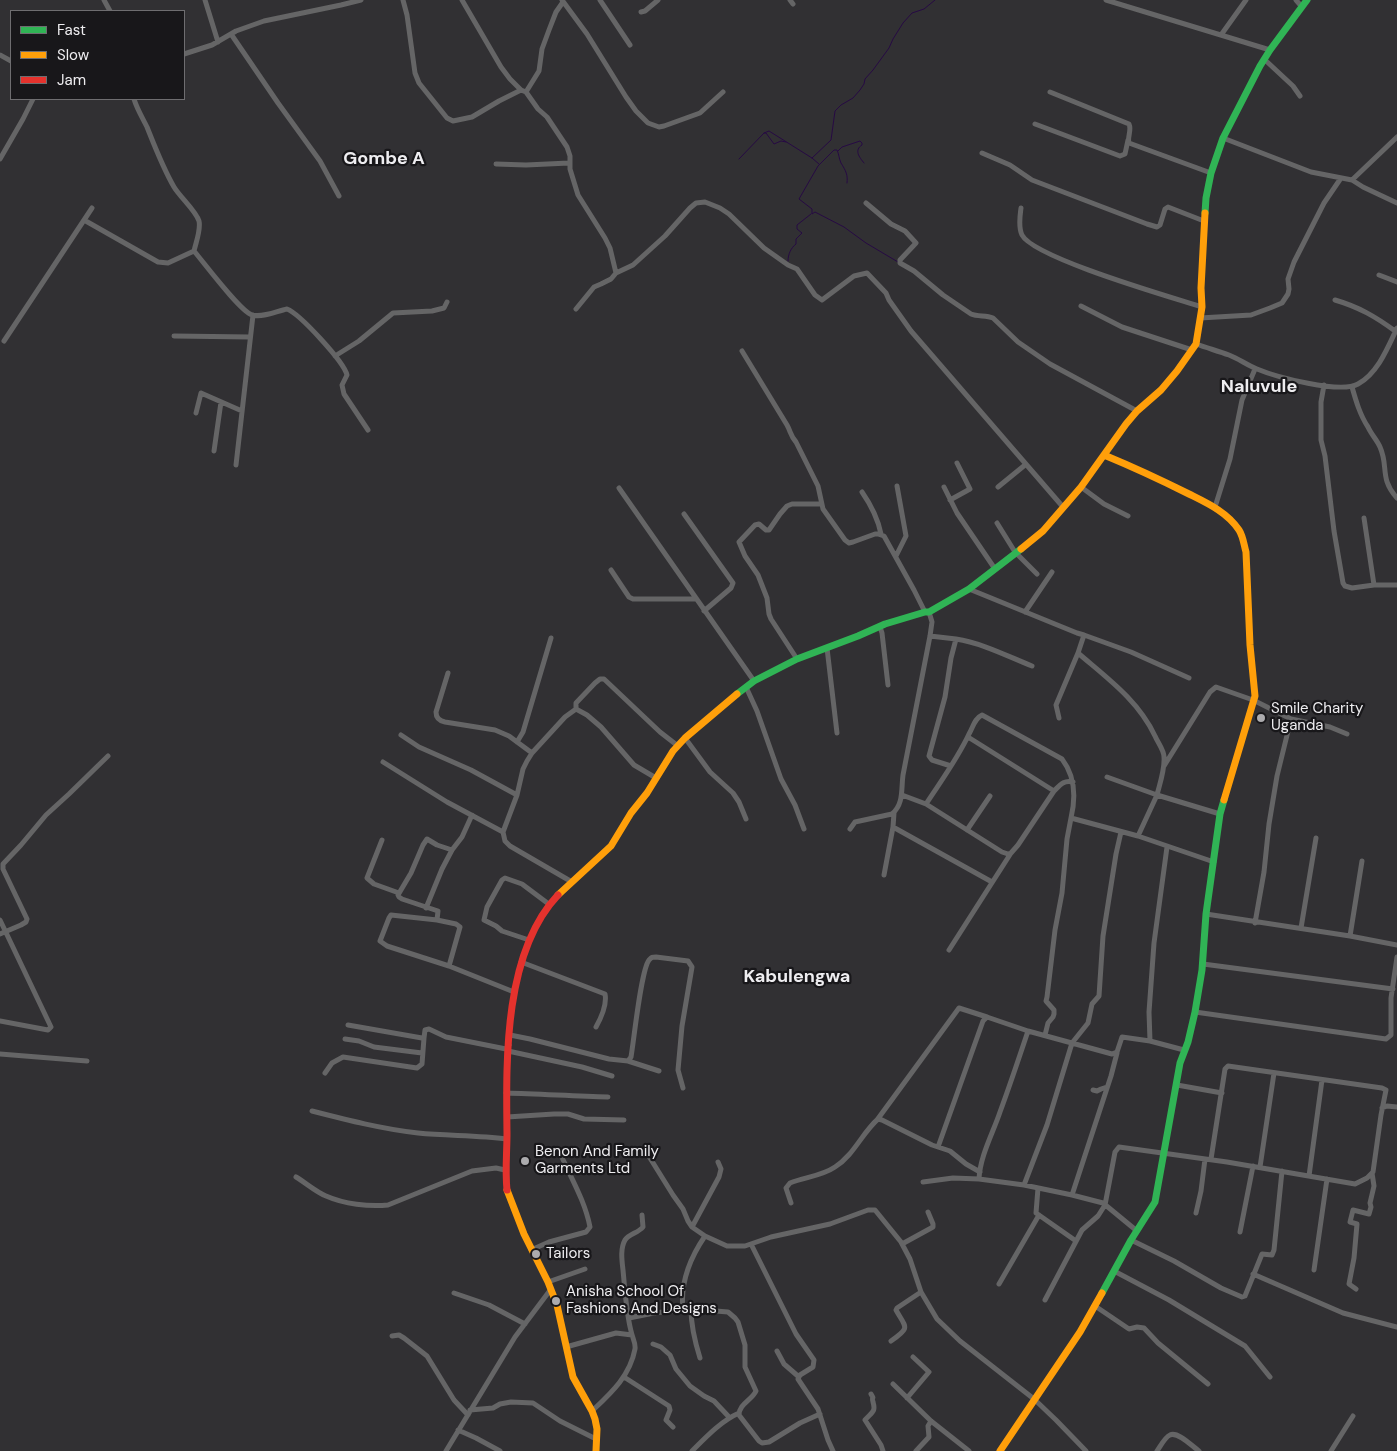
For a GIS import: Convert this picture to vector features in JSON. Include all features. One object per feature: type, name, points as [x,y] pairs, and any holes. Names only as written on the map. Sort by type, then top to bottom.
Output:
[{"type":"street","points":[[205,0],[218,42]]},
{"type":"street","points":[[185,54],[212,45],[249,26],[271,19],[361,0]]},
{"type":"street","points":[[402,0],[407,15],[414,65],[419,83],[447,118],[453,121],[472,117],[499,101],[523,91],[539,70],[542,49],[556,12],[563,1],[587,34],[626,97],[648,123],[664,126],[700,113],[723,92]]},
{"type":"street","points":[[462,0],[501,67],[510,79],[547,117],[567,147],[570,156],[570,169],[578,195],[610,248],[616,273]]},
{"type":"street","points":[[600,0],[630,45]]},
{"type":"street","points":[[642,12],[658,0]]},
{"type":"street","points":[[1106,0],[1270,50]]},
{"type":"street","points":[[1221,35],[1246,0]]},
{"type":"street","points":[[1296,0],[1302,7]]},
{"type":"street","points":[[596,1451],[597,1429],[592,1410],[573,1377],[557,1306],[508,1196],[505,1170],[507,1139],[506,1070],[514,992],[529,940],[550,905],[610,846],[684,738],[725,703],[754,682],[798,659],[880,627],[927,612],[969,589],[1043,531],[1081,487],[1136,411],[1161,390],[1194,347],[1202,307],[1204,221],[1211,173],[1223,138],[1249,85],[1270,50],[1307,0]]},
{"type":"street","points":[[231,34],[278,104],[320,161],[339,196]]},
{"type":"street","points":[[1264,59],[1293,86],[1300,96]]},
{"type":"street","points":[[1035,124],[1120,156],[1125,154],[1130,128],[1128,123],[1050,92]]},
{"type":"street","points":[[0,160],[32,100]]},
{"type":"street","points":[[134,100],[165,171],[179,194],[194,211],[198,220],[199,229],[194,251]]},
{"type":"street","points":[[1223,138],[1302,169],[1352,180],[1397,203]]},
{"type":"street","points":[[1352,180],[1397,138]]},
{"type":"street","points":[[1128,140],[1129,143],[1134,145],[1211,173]]},
{"type":"street","points":[[982,153],[1016,168],[1032,180],[1157,227],[1160,225],[1165,209],[1168,207],[1204,221]]},
{"type":"street","points":[[496,164],[569,163]]},
{"type":"street","points":[[1200,318],[1251,315],[1282,303],[1288,294],[1288,279],[1294,262],[1324,203],[1341,178]]},
{"type":"street","points":[[576,309],[594,287],[633,265],[675,226],[690,208],[696,203],[705,202],[724,211],[764,248],[797,269],[815,295],[822,300],[854,276],[867,273],[886,293],[911,332],[1063,508]]},
{"type":"street","points":[[866,203],[891,224],[905,231],[916,243],[900,260],[900,263],[914,271],[943,295],[972,314],[993,318],[1018,342],[1050,364],[1136,411]]},
{"type":"street","points":[[4,341],[92,208]]},
{"type":"street","points":[[1021,208],[1019,225],[1021,234],[1033,245],[1077,266],[1202,307]]},
{"type":"street","points":[[84,220],[158,262],[168,264],[194,251]]},
{"type":"street","points":[[194,251],[239,306],[253,315],[290,310],[301,318],[335,356],[346,373],[347,375],[342,385],[344,394],[368,430]]},
{"type":"street","points":[[1379,275],[1397,282]]},
{"type":"street","points":[[1081,306],[1122,327],[1237,359],[1255,369],[1300,382],[1324,386],[1352,387],[1370,375],[1396,330],[1354,305],[1335,300]]},
{"type":"street","points":[[335,356],[342,354],[393,313],[432,311],[444,308],[448,302]]},
{"type":"street","points":[[236,465],[253,315]]},
{"type":"street","points":[[174,336],[250,337]]},
{"type":"street","points":[[742,351],[789,428],[791,436],[796,442],[818,486],[821,504],[828,517],[849,543],[875,534],[881,534]]},
{"type":"street","points":[[1214,507],[1230,459],[1242,400],[1255,369]]},
{"type":"street","points":[[1324,386],[1321,402],[1321,440],[1325,456],[1343,583],[1348,587],[1397,585]]},
{"type":"street","points":[[1352,387],[1363,419],[1382,452],[1386,482],[1397,498]]},
{"type":"street","points":[[196,413],[201,393],[242,411]]},
{"type":"street","points":[[214,451],[221,402]]},
{"type":"street","points":[[1000,1451],[1077,1338],[1131,1240],[1155,1202],[1180,1063],[1188,1042],[1195,1012],[1203,964],[1206,914],[1220,814],[1255,692],[1250,645],[1246,552],[1243,537],[1238,529],[1224,514],[1214,507],[1160,478],[1104,454]]},
{"type":"street","points":[[950,500],[970,489],[957,463]]},
{"type":"street","points":[[998,488],[1025,465]]},
{"type":"street","points":[[896,556],[906,536],[897,486]]},
{"type":"street","points":[[944,487],[957,513],[995,569]]},
{"type":"street","points":[[1081,487],[1104,504],[1128,516]]},
{"type":"street","points":[[619,488],[754,682]]},
{"type":"street","points":[[862,492],[870,505],[881,534],[896,556],[932,622],[903,775],[902,795],[894,813],[884,875]]},
{"type":"street","points":[[798,659],[788,647],[771,619],[767,598],[758,575],[745,556],[739,542],[754,525],[759,524],[765,530],[769,530],[787,506],[792,504],[821,504]]},
{"type":"street","points":[[684,514],[733,583],[731,588],[704,611]]},
{"type":"street","points":[[1364,518],[1374,586]]},
{"type":"street","points":[[998,523],[1015,552],[1037,574]]},
{"type":"street","points":[[611,570],[628,597],[633,599],[696,599]]},
{"type":"street","points":[[1025,612],[1052,572]]},
{"type":"street","points":[[969,589],[1077,633],[1131,652],[1189,678]]},
{"type":"street","points":[[880,627],[888,685]]},
{"type":"street","points":[[1059,718],[1056,705],[1084,634]]},
{"type":"street","points":[[930,636],[964,640],[1032,666]]},
{"type":"street","points":[[517,742],[523,732],[551,638]]},
{"type":"street","points":[[951,766],[932,760],[930,756],[944,703],[956,639]]},
{"type":"street","points":[[827,648],[837,733]]},
{"type":"street","points":[[1078,653],[1114,683],[1142,712],[1164,754],[1164,766],[1157,795],[1138,836]]},
{"type":"street","points":[[448,673],[436,712],[437,718],[445,722],[495,730],[532,753]]},
{"type":"street","points":[[576,709],[576,703],[595,683],[600,679],[604,679],[660,732],[678,746]]},
{"type":"street","points":[[746,687],[757,711],[781,779],[795,805],[804,829]]},
{"type":"street","points":[[1164,766],[1212,689],[1216,687],[1253,700],[1291,719],[1330,727],[1347,734]]},
{"type":"street","points":[[572,882],[510,846],[505,841],[503,832],[517,795],[523,769],[532,753],[565,717],[576,709]]},
{"type":"street","points":[[576,709],[587,715],[601,727],[634,765],[656,778]]},
{"type":"street","points":[[926,804],[951,766],[976,719],[980,716],[985,716],[1062,759],[1068,768],[1073,782],[1074,802],[1067,839],[1046,1001],[1054,1010],[1054,1014],[1048,1023],[1045,1035]]},
{"type":"street","points":[[1255,923],[1264,872],[1276,776],[1291,719]]},
{"type":"street","points":[[401,735],[419,747],[471,770],[517,795]]},
{"type":"street","points":[[968,737],[1054,791]]},
{"type":"street","points":[[684,738],[710,772],[739,802],[746,819]]},
{"type":"street","points":[[3,933],[26,922],[26,918],[3,869],[3,864],[46,815],[108,756]]},
{"type":"street","points":[[383,762],[447,802],[503,832]]},
{"type":"street","points":[[1107,778],[1220,814]]},
{"type":"street","points":[[949,950],[1011,853],[1054,791],[1064,782],[1073,782]]},
{"type":"street","points":[[902,795],[926,804],[1005,854],[1011,853]]},
{"type":"street","points":[[967,830],[990,796]]},
{"type":"street","points":[[850,829],[855,822],[894,813]]},
{"type":"street","points":[[426,908],[442,869],[452,850],[462,837],[472,815]]},
{"type":"street","points":[[1071,818],[1138,836],[1214,862]]},
{"type":"street","points":[[893,827],[992,882]]},
{"type":"street","points":[[1024,1185],[1047,1124],[1072,1044],[1088,1022],[1092,1004],[1099,996],[1103,936],[1121,832]]},
{"type":"street","points":[[1301,928],[1316,838]]},
{"type":"street","points":[[437,920],[438,911],[402,899],[399,897],[399,893],[412,872],[427,839],[452,850]]},
{"type":"street","points":[[382,840],[367,878],[374,884],[399,893]]},
{"type":"street","points":[[1150,1041],[1149,1012],[1154,943],[1167,847]]},
{"type":"street","points":[[1350,936],[1362,861]]},
{"type":"street","points":[[529,940],[502,931],[484,920],[488,907],[502,880],[505,878],[522,884],[550,905]]},
{"type":"street","points":[[1206,914],[1397,945]]},
{"type":"street","points":[[449,966],[460,927],[456,924],[437,920],[391,915],[388,918],[380,941],[387,946],[449,966],[514,992]]},
{"type":"street","points":[[0,920],[3,933],[50,1027],[48,1030],[0,1021]]},
{"type":"street","points":[[628,1061],[631,1057],[642,981],[648,962],[656,957],[688,961],[692,967],[682,1026],[678,1070],[683,1088]]},
{"type":"street","points":[[1195,1012],[1386,1039],[1391,1036],[1391,998],[1397,957]]},
{"type":"street","points":[[522,962],[605,994],[606,998],[600,1020],[596,1026]]},
{"type":"street","points":[[1203,964],[1392,989]]},
{"type":"street","points":[[791,1203],[786,1188],[790,1182],[837,1166],[876,1120],[959,1008],[1072,1044],[1112,1054],[1117,1052]]},
{"type":"street","points":[[938,1147],[983,1021],[987,1017]]},
{"type":"street","points":[[348,1025],[424,1038]]},
{"type":"street","points":[[325,1073],[332,1063],[343,1057],[417,1068],[422,1064],[425,1030],[427,1029],[446,1037],[508,1048],[612,1076]]},
{"type":"street","points":[[979,1179],[1028,1031]]},
{"type":"street","points":[[510,1035],[609,1059],[628,1061],[659,1072]]},
{"type":"street","points":[[1072,1195],[1122,1037],[1150,1041],[1184,1050]]},
{"type":"street","points":[[345,1039],[359,1041],[374,1047],[422,1053]]},
{"type":"street","points":[[0,1054],[87,1061]]},
{"type":"street","points":[[1045,1300],[1082,1230],[1098,1216],[1105,1205],[1115,1152],[1119,1148],[1205,1158],[1355,1184],[1368,1178],[1374,1168],[1386,1090],[1384,1088],[1228,1066],[1225,1069],[1211,1159]]},
{"type":"street","points":[[1260,1167],[1274,1073]]},
{"type":"street","points":[[1309,1176],[1322,1080]]},
{"type":"street","points":[[1177,1085],[1222,1093]]},
{"type":"street","points":[[1093,1090],[1097,1091],[1107,1087]]},
{"type":"street","points":[[506,1093],[608,1098]]},
{"type":"street","points":[[1382,1108],[1387,1106],[1397,1107]]},
{"type":"street","points":[[312,1111],[390,1130],[507,1139]]},
{"type":"street","points":[[507,1117],[568,1114],[584,1119],[624,1120]]},
{"type":"street","points":[[876,1120],[882,1120],[932,1145],[950,1151],[980,1172]]},
{"type":"street","points":[[532,1250],[549,1242],[586,1232],[589,1229],[587,1214],[560,1153]]},
{"type":"street","points":[[650,1158],[683,1209],[692,1227],[705,1236],[727,1246],[738,1247],[771,1237],[830,1224],[871,1209],[878,1213],[902,1244],[910,1259],[921,1292],[937,1319],[960,1341],[1034,1399],[1086,1451]]},
{"type":"street","points":[[1196,1212],[1205,1158]]},
{"type":"street","points":[[692,1227],[719,1177],[721,1169],[718,1162]]},
{"type":"street","points":[[1240,1232],[1253,1166]]},
{"type":"street","points":[[296,1177],[325,1196],[341,1201],[382,1206],[472,1171],[496,1168],[505,1170]]},
{"type":"street","points":[[1131,1240],[1240,1297],[1245,1296],[1262,1254],[1272,1255],[1274,1250],[1282,1171]]},
{"type":"street","points":[[1356,1289],[1349,1284],[1354,1258],[1357,1224],[1350,1222],[1353,1210],[1369,1214],[1374,1186],[1372,1174]]},
{"type":"street","points":[[923,1182],[953,1178],[979,1179],[1024,1185],[1072,1195],[1097,1201],[1105,1205],[1137,1231]]},
{"type":"street","points":[[1314,1270],[1326,1179]]},
{"type":"street","points":[[1038,1188],[1036,1211],[1076,1241]]},
{"type":"street","points":[[902,1244],[933,1227],[928,1212]]},
{"type":"street","points":[[592,1410],[617,1387],[631,1363],[635,1349],[625,1291],[622,1250],[628,1237],[643,1227],[642,1215]]},
{"type":"street","points":[[999,1284],[1039,1215]]},
{"type":"street","points":[[682,1310],[681,1299],[691,1261],[695,1250],[705,1236]]},
{"type":"street","points":[[752,1244],[796,1334],[814,1360],[813,1367],[798,1377]]},
{"type":"street","points":[[446,1451],[549,1285],[585,1269]]},
{"type":"street","points":[[1114,1271],[1169,1300],[1245,1346],[1270,1378]]},
{"type":"street","points":[[1253,1274],[1343,1313],[1384,1322],[1397,1327]]},
{"type":"street","points":[[891,1341],[902,1334],[905,1327],[896,1310],[897,1308],[921,1292]]},
{"type":"street","points":[[454,1293],[488,1306],[525,1324]]},
{"type":"street","points":[[1095,1306],[1130,1329],[1144,1328],[1158,1343],[1208,1384]]},
{"type":"street","points":[[629,1318],[691,1309],[728,1312],[738,1322],[745,1345],[745,1367],[756,1391],[755,1395],[740,1408],[739,1412],[729,1417],[692,1451]]},
{"type":"street","points":[[691,1309],[700,1358]]},
{"type":"street","points":[[566,1347],[616,1333],[632,1335]]},
{"type":"street","points":[[392,1336],[401,1336],[427,1356],[454,1400],[469,1412],[493,1408],[500,1404],[511,1402],[532,1403],[560,1421],[596,1439]]},
{"type":"street","points":[[652,1344],[661,1347],[670,1355],[676,1369],[690,1386],[704,1396],[714,1400],[729,1417]]},
{"type":"street","points":[[777,1352],[784,1364],[798,1377],[820,1414],[833,1451]]},
{"type":"street","points":[[907,1398],[929,1372],[914,1357]]},
{"type":"street","points":[[624,1377],[669,1406],[670,1410],[666,1420],[673,1427]]},
{"type":"street","points":[[894,1384],[931,1421],[969,1451]]},
{"type":"street","points":[[871,1394],[875,1407],[865,1420],[883,1451]]},
{"type":"street","points":[[739,1412],[743,1422],[759,1441],[766,1444],[800,1423],[820,1414]]},
{"type":"street","points":[[1331,1451],[1353,1416]]},
{"type":"street","points":[[916,1451],[929,1437],[928,1426],[931,1421]]},
{"type":"street","points":[[458,1430],[500,1451]]},
{"type":"street","points":[[1157,1451],[1172,1434],[1178,1435],[1199,1451]]},
{"type":"waterway","points":[[812,158],[831,140],[835,111],[853,98],[860,90],[865,79],[889,48],[903,23],[912,13],[924,9],[935,0]]},
{"type":"waterway","points":[[764,133],[769,131],[819,164]]},
{"type":"waterway","points":[[739,159],[764,133],[774,144],[781,141],[786,142]]},
{"type":"waterway","points":[[838,151],[842,147],[860,141],[862,145],[858,149],[858,154],[864,163]]},
{"type":"waterway","points":[[847,183],[845,171],[837,150],[834,150],[818,166],[799,199],[812,209],[812,214],[815,212],[844,227],[898,262]]},
{"type":"waterway","points":[[788,261],[790,251],[796,244],[796,239],[802,233],[797,229],[797,225],[811,214]]},
{"type":"traffic: fast","points":[[1205,213],[1211,173],[1223,138],[1260,66],[1307,0]]},
{"type":"traffic: fast","points":[[737,694],[754,681],[797,659],[885,624],[929,612],[969,589],[1021,549]]},
{"type":"traffic: fast","points":[[1102,1293],[1131,1240],[1155,1202],[1180,1063],[1188,1042],[1195,1012],[1202,970],[1206,914],[1220,814],[1224,800]]},
{"type":"traffic: slow","points":[[1021,549],[1043,531],[1081,487],[1126,424],[1137,411],[1161,390],[1196,344],[1202,307],[1201,288],[1205,213]]},
{"type":"traffic: slow","points":[[1104,455],[1210,505],[1229,518],[1242,535],[1246,552],[1250,645],[1255,696],[1224,800]]},
{"type":"traffic: slow","points":[[558,895],[611,846],[673,751],[685,738],[737,694]]},
{"type":"traffic: slow","points":[[507,1190],[524,1234],[548,1282],[557,1305],[573,1377],[595,1419],[597,1429],[596,1451]]},
{"type":"traffic: slow","points":[[1000,1451],[1080,1332],[1102,1293]]},
{"type":"traffic: jam","points":[[507,1190],[507,1073],[508,1040],[512,1008],[518,976],[527,946],[540,919],[558,895]]},
{"type":"place","name":"Smile Charity Uganda","points":[[1261,718]]},
{"type":"place","name":"Benon And Family Garments Ltd","points":[[525,1161]]},
{"type":"place","name":"Tailors","points":[[536,1254]]},
{"type":"place","name":"Anisha School Of Fashions And Designs","points":[[556,1301]]},
{"type":"district","name":"Gombe A","points":[[384,159]]},
{"type":"district","name":"Naluvule","points":[[1259,387]]},
{"type":"district","name":"Kabulengwa","points":[[797,977]]}]
